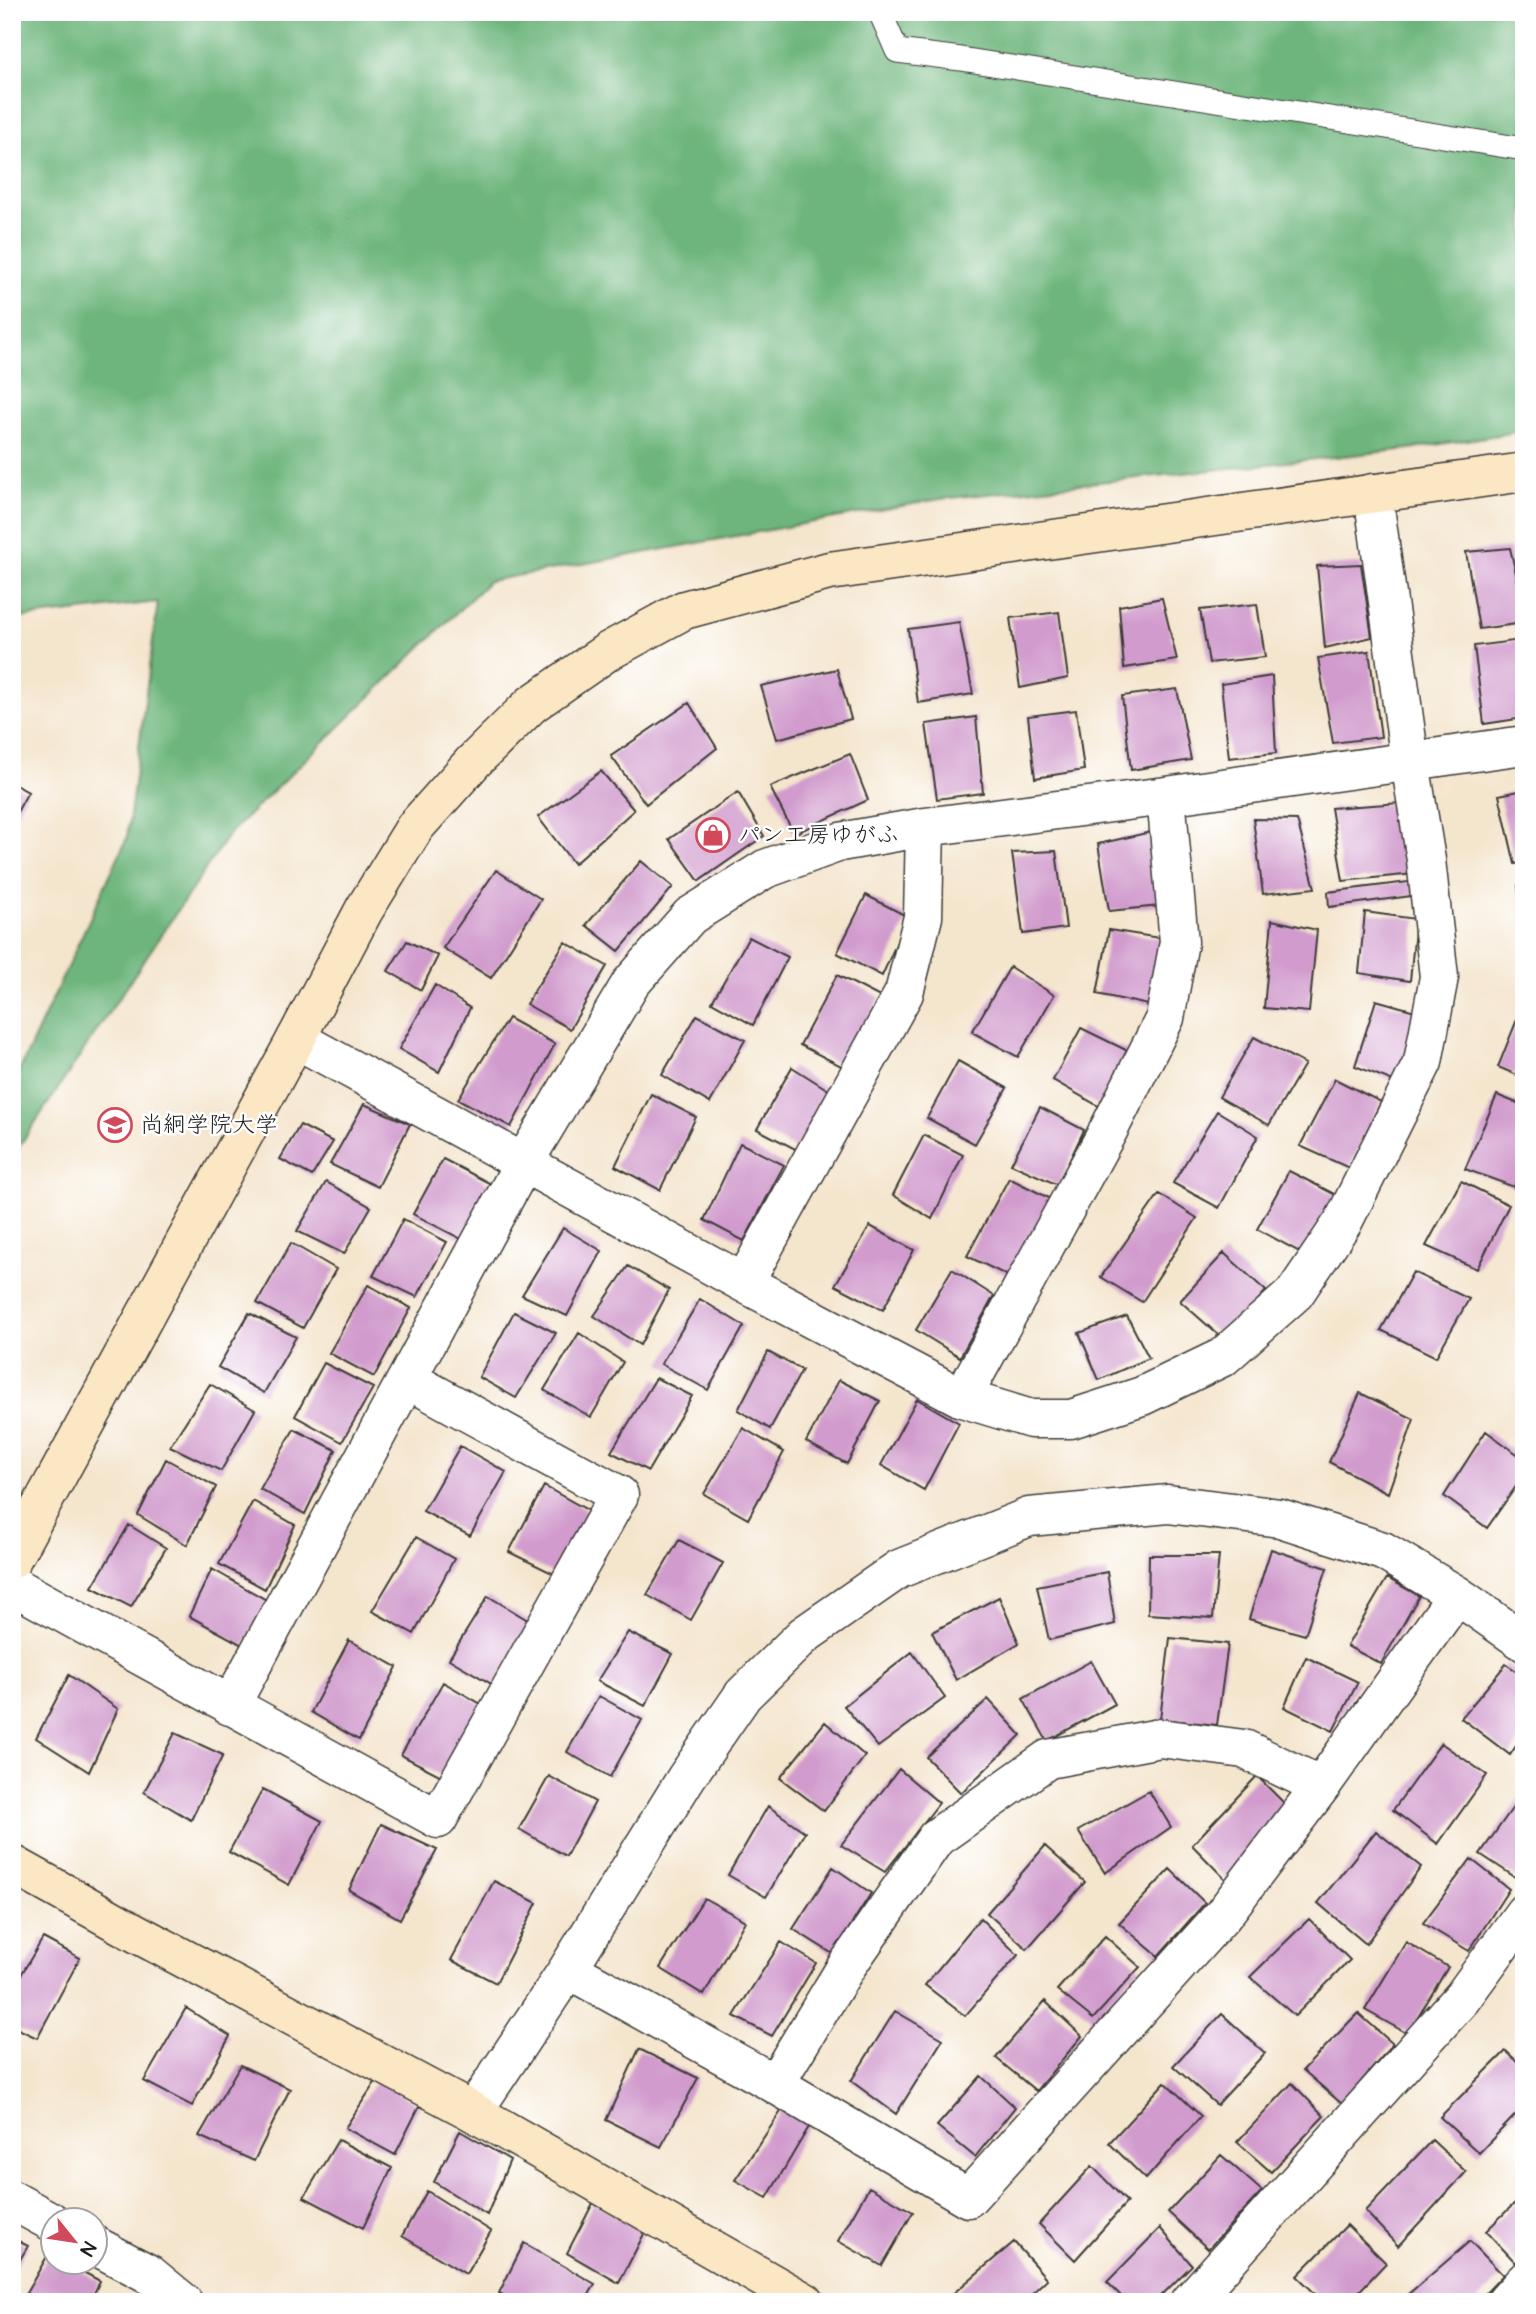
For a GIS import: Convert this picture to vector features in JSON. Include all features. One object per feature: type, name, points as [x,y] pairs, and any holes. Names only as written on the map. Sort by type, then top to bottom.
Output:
[{"type":"street","points":[[12,1559],[364,910],[415,827],[473,762],[532,704],[607,652],[684,610],[829,571],[1524,472]]},
{"type":"street","points":[[296,1039],[961,1398],[1031,1419],[1070,1419],[1142,1396],[1223,1357],[1295,1293],[1343,1222],[1423,1062],[1439,977],[1426,860],[1374,494]]},
{"type":"street","points":[[230,1706],[524,1162],[632,983],[690,916],[765,869],[839,842],[925,827],[1167,796],[1524,745]]},
{"type":"street","points":[[961,1398],[1108,1131],[1165,1018],[1179,942],[1167,796]]},
{"type":"street","points":[[744,1283],[904,993],[923,917],[925,827]]},
{"type":"street","points":[[12,1586],[438,1819],[619,1495],[407,1379]]},
{"type":"street","points":[[473,2112],[743,1695],[804,1635],[898,1569],[1029,1517],[1168,1504],[1280,1518],[1383,1551],[1457,1595],[1524,1642]]},
{"type":"street","points":[[568,1969],[775,2084],[968,2198],[1223,1915],[1321,1786],[1457,1595]]},
{"type":"street","points":[[775,2084],[846,1967],[936,1838],[1048,1759],[1160,1738],[1244,1749],[1321,1786]]},
{"type":"street","points":[[12,1864],[473,2112],[806,2302]]},
{"type":"street","points":[[1190,2302],[1462,1998],[1521,1923]]},
{"type":"street","points":[[12,2200],[38,2214]]},
{"type":"street","points":[[108,2258],[141,2288],[183,2302]]},
{"type":"street","points":[[1506,2302],[1524,2282]]},
{"type":"lane","points":[[880,12],[897,51],[1524,149]]},
{"type":"green space","points":[[12,12],[1524,12],[1524,431],[1409,449],[940,499],[489,581],[229,834],[12,1157],[12,1087],[127,838],[158,602],[12,619]]},
{"type":"building","points":[[1510,548],[1524,608],[1524,623],[1479,629],[1466,552]]},
{"type":"building","points":[[1361,564],[1372,637],[1325,648],[1317,566]]},
{"type":"building","points":[[1162,598],[1177,660],[1124,668],[1119,606]]},
{"type":"building","points":[[1257,604],[1265,657],[1209,663],[1200,610]]},
{"type":"building","points":[[1059,612],[1068,678],[1020,688],[1010,618]]},
{"type":"building","points":[[959,622],[973,694],[918,703],[908,629]]},
{"type":"building","points":[[1521,640],[1524,657],[1524,718],[1484,724],[1474,646]]},
{"type":"building","points":[[1369,651],[1381,737],[1333,743],[1318,658]]},
{"type":"building","points":[[837,669],[851,719],[777,739],[761,686]]},
{"type":"building","points":[[1272,676],[1276,753],[1229,758],[1221,684]]},
{"type":"building","points":[[1177,689],[1191,760],[1131,770],[1122,696]]},
{"type":"building","points":[[689,703],[717,748],[646,804],[611,756]]},
{"type":"building","points":[[1076,710],[1084,770],[1035,778],[1028,716]]},
{"type":"building","points":[[976,717],[983,793],[937,799],[926,724]]},
{"type":"building","points":[[850,754],[868,800],[794,834],[770,787]]},
{"type":"building","points":[[601,771],[634,810],[574,864],[538,817]]},
{"type":"building","points":[[12,783],[28,792],[12,821]]},
{"type":"building","points":[[1524,790],[1524,863],[1515,864],[1499,795]]},
{"type":"building","points":[[738,792],[764,836],[699,881],[669,839]]},
{"type":"building","points":[[1400,803],[1414,874],[1343,881],[1331,808]]},
{"type":"building","points":[[1253,819],[1297,820],[1315,888],[1263,894]]},
{"type":"building","points":[[1151,832],[1160,906],[1109,911],[1098,844]]},
{"type":"building","points":[[1056,851],[1066,928],[1023,934],[1012,853]]},
{"type":"building","points":[[641,861],[673,887],[619,951],[586,925]]},
{"type":"building","points":[[496,870],[541,899],[491,978],[443,948]]},
{"type":"building","points":[[1416,881],[1419,895],[1329,907],[1328,892]]},
{"type":"building","points":[[1524,884],[1524,919],[1522,919],[1518,885]]},
{"type":"building","points":[[866,895],[908,917],[882,976],[837,953]]},
{"type":"building","points":[[1365,912],[1416,919],[1410,981],[1359,973]]},
{"type":"building","points":[[1272,920],[1317,930],[1309,1012],[1264,1008]]},
{"type":"building","points":[[1109,930],[1166,939],[1153,1006],[1097,994]]},
{"type":"building","points":[[749,937],[788,957],[753,1025],[712,1002]]},
{"type":"building","points":[[407,941],[438,956],[421,990],[388,971]]},
{"type":"building","points":[[565,942],[607,966],[570,1029],[526,1004]]},
{"type":"building","points":[[1010,967],[1054,995],[1018,1057],[972,1032]]},
{"type":"building","points":[[837,975],[880,997],[843,1067],[800,1045]]},
{"type":"building","points":[[435,985],[470,1008],[439,1072],[399,1049]]},
{"type":"building","points":[[1376,1000],[1422,1013],[1398,1083],[1355,1066]]},
{"type":"building","points":[[1524,1002],[1524,1078],[1498,1067]]},
{"type":"building","points":[[697,1015],[745,1040],[710,1103],[662,1075]]},
{"type":"building","points":[[508,1018],[555,1044],[511,1127],[458,1099]]},
{"type":"building","points":[[1081,1028],[1130,1052],[1102,1108],[1053,1080]]},
{"type":"building","points":[[1254,1037],[1305,1064],[1269,1125],[1219,1097]]},
{"type":"building","points":[[958,1061],[1007,1088],[975,1144],[927,1118]]},
{"type":"building","points":[[792,1067],[830,1091],[797,1150],[757,1129]]},
{"type":"building","points":[[1335,1079],[1381,1102],[1349,1168],[1300,1146]]},
{"type":"building","points":[[651,1094],[696,1117],[660,1190],[615,1166]]},
{"type":"building","points":[[1497,1095],[1524,1106],[1524,1160],[1514,1187],[1465,1169]]},
{"type":"building","points":[[364,1104],[410,1124],[378,1187],[330,1164]]},
{"type":"building","points":[[1040,1107],[1084,1130],[1058,1185],[1011,1164]]},
{"type":"building","points":[[1217,1111],[1258,1136],[1219,1208],[1173,1183]]},
{"type":"building","points":[[300,1125],[333,1142],[312,1176],[280,1159]]},
{"type":"building","points":[[924,1135],[963,1155],[932,1219],[893,1195]]},
{"type":"building","points":[[740,1143],[784,1165],[744,1241],[704,1220]]},
{"type":"building","points":[[443,1159],[491,1184],[461,1239],[413,1214]]},
{"type":"building","points":[[1289,1171],[1336,1195],[1303,1254],[1257,1229]]},
{"type":"building","points":[[1009,1178],[1053,1200],[1010,1277],[967,1256]]},
{"type":"building","points":[[1461,1181],[1509,1205],[1477,1269],[1426,1246]]},
{"type":"building","points":[[326,1182],[371,1207],[344,1254],[297,1231]]},
{"type":"building","points":[[1159,1194],[1197,1218],[1142,1302],[1101,1277]]},
{"type":"building","points":[[403,1219],[447,1242],[417,1297],[373,1276]]},
{"type":"building","points":[[870,1226],[914,1250],[883,1310],[835,1285]]},
{"type":"building","points":[[563,1228],[602,1251],[567,1316],[522,1295]]},
{"type":"building","points":[[291,1243],[336,1269],[303,1328],[257,1303]]},
{"type":"building","points":[[1224,1253],[1266,1291],[1223,1339],[1180,1301]]},
{"type":"building","points":[[628,1266],[669,1290],[640,1345],[594,1316]]},
{"type":"building","points":[[952,1269],[994,1296],[960,1357],[916,1330]]},
{"type":"building","points":[[1413,1272],[1469,1299],[1436,1357],[1381,1330]]},
{"type":"building","points":[[368,1285],[411,1308],[374,1377],[329,1353]]},
{"type":"building","points":[[700,1299],[744,1326],[708,1390],[661,1364]]},
{"type":"building","points":[[514,1312],[556,1333],[516,1398],[479,1377]]},
{"type":"building","points":[[249,1313],[296,1337],[264,1393],[218,1367]]},
{"type":"building","points":[[1127,1316],[1149,1358],[1099,1380],[1079,1333]]},
{"type":"building","points":[[579,1333],[623,1362],[591,1417],[544,1390]]},
{"type":"building","points":[[768,1352],[802,1370],[770,1429],[738,1410]]},
{"type":"building","points":[[324,1363],[373,1388],[342,1442],[295,1416]]},
{"type":"building","points":[[656,1378],[692,1396],[648,1471],[611,1452]]},
{"type":"building","points":[[839,1380],[880,1401],[847,1464],[806,1442]]},
{"type":"building","points":[[210,1384],[255,1410],[221,1471],[170,1446]]},
{"type":"building","points":[[1360,1393],[1414,1419],[1388,1493],[1329,1462]]},
{"type":"building","points":[[917,1399],[959,1423],[924,1490],[881,1465]]},
{"type":"building","points":[[743,1428],[784,1452],[748,1519],[704,1494]]},
{"type":"building","points":[[294,1429],[336,1450],[305,1514],[260,1489]]},
{"type":"building","points":[[1486,1431],[1524,1459],[1524,1475],[1487,1528],[1444,1496]]},
{"type":"building","points":[[460,1446],[506,1472],[470,1536],[423,1511]]},
{"type":"building","points":[[166,1459],[216,1487],[187,1545],[138,1515]]},
{"type":"building","points":[[544,1486],[589,1511],[556,1575],[509,1552]]},
{"type":"building","points":[[253,1501],[295,1525],[265,1589],[219,1564]]},
{"type":"building","points":[[129,1525],[166,1548],[131,1607],[92,1587]]},
{"type":"building","points":[[416,1537],[454,1559],[414,1634],[372,1611]]},
{"type":"building","points":[[679,1540],[723,1563],[691,1620],[647,1595]]},
{"type":"building","points":[[1271,1549],[1327,1568],[1305,1635],[1249,1619]]},
{"type":"building","points":[[1149,1555],[1219,1555],[1213,1618],[1148,1614]]},
{"type":"building","points":[[212,1569],[268,1601],[244,1646],[189,1616]]},
{"type":"building","points":[[1107,1572],[1115,1624],[1049,1640],[1037,1586]]},
{"type":"building","points":[[1387,1578],[1419,1596],[1381,1664],[1347,1646]]},
{"type":"building","points":[[488,1596],[531,1622],[495,1686],[449,1659]]},
{"type":"building","points":[[999,1597],[1019,1643],[956,1680],[932,1632]]},
{"type":"building","points":[[628,1632],[673,1654],[645,1706],[597,1681]]},
{"type":"building","points":[[1170,1638],[1228,1644],[1217,1725],[1160,1719]]},
{"type":"building","points":[[349,1640],[397,1667],[359,1740],[311,1712]]},
{"type":"building","points":[[912,1652],[945,1698],[878,1747],[844,1706]]},
{"type":"building","points":[[1306,1657],[1358,1682],[1333,1731],[1284,1707]]},
{"type":"building","points":[[1091,1661],[1115,1704],[1047,1741],[1023,1699]]},
{"type":"building","points":[[1506,1664],[1524,1676],[1524,1734],[1510,1755],[1461,1718]]},
{"type":"building","points":[[69,1675],[118,1709],[89,1772],[36,1738]]},
{"type":"building","points":[[443,1682],[486,1707],[447,1779],[401,1755]]},
{"type":"building","points":[[599,1696],[642,1720],[610,1777],[567,1752]]},
{"type":"building","points":[[988,1699],[1021,1735],[961,1793],[926,1757]]},
{"type":"building","points":[[825,1722],[865,1756],[824,1811],[780,1778]]},
{"type":"building","points":[[175,1733],[223,1755],[191,1820],[144,1792]]},
{"type":"building","points":[[1441,1743],[1487,1775],[1438,1844],[1393,1810]]},
{"type":"building","points":[[899,1769],[939,1803],[885,1872],[841,1845]]},
{"type":"building","points":[[549,1776],[595,1802],[566,1856],[519,1829]]},
{"type":"building","points":[[1257,1776],[1291,1810],[1229,1883],[1192,1845]]},
{"type":"building","points":[[263,1789],[322,1821],[289,1885],[229,1852]]},
{"type":"building","points":[[1149,1791],[1171,1827],[1105,1873],[1078,1831]]},
{"type":"building","points":[[1521,1796],[1524,1798],[1524,1877],[1521,1881],[1480,1854]]},
{"type":"building","points":[[768,1806],[805,1832],[766,1897],[728,1875]]},
{"type":"building","points":[[381,1824],[437,1850],[400,1919],[349,1890]]},
{"type":"building","points":[[1376,1831],[1421,1867],[1366,1944],[1318,1903]]},
{"type":"building","points":[[1045,1846],[1085,1882],[1027,1949],[987,1913]]},
{"type":"building","points":[[1471,1859],[1509,1889],[1469,1951],[1423,1923]]},
{"type":"building","points":[[833,1867],[871,1893],[833,1954],[793,1929]]},
{"type":"building","points":[[1170,1869],[1205,1903],[1158,1956],[1119,1923]]},
{"type":"building","points":[[494,1881],[537,1903],[496,1983],[451,1960]]},
{"type":"building","points":[[704,1898],[745,1921],[704,1995],[660,1968]]},
{"type":"building","points":[[980,1918],[1018,1955],[965,2016],[925,1985]]},
{"type":"building","points":[[1309,1919],[1350,1960],[1295,2016],[1250,1977]]},
{"type":"building","points":[[1105,1936],[1140,1967],[1093,2019],[1057,1990]]},
{"type":"building","points":[[43,1938],[80,1958],[37,2038],[12,2026],[12,1990]]},
{"type":"building","points":[[781,1942],[816,1963],[772,2036],[734,2016]]},
{"type":"building","points":[[1406,1942],[1448,1967],[1408,2034],[1365,2010]]},
{"type":"building","points":[[1045,2001],[1082,2036],[1036,2091],[996,2058]]},
{"type":"building","points":[[186,2008],[230,2036],[192,2106],[144,2081]]},
{"type":"building","points":[[895,2011],[943,2039],[896,2114],[851,2081]]},
{"type":"building","points":[[1358,2013],[1393,2044],[1342,2104],[1303,2070]]},
{"type":"building","points":[[1222,2014],[1265,2053],[1217,2105],[1173,2066]]},
{"type":"building","points":[[639,2049],[698,2078],[661,2147],[606,2120]]},
{"type":"building","points":[[1506,2051],[1524,2068],[1524,2106],[1479,2153],[1440,2117]]},
{"type":"building","points":[[240,2065],[290,2089],[254,2161],[199,2136]]},
{"type":"building","points":[[981,2076],[1015,2107],[975,2157],[937,2126]]},
{"type":"building","points":[[376,2081],[420,2105],[395,2155],[345,2128]]},
{"type":"building","points":[[1165,2082],[1201,2116],[1146,2179],[1109,2143]]},
{"type":"building","points":[[1292,2083],[1324,2116],[1271,2172],[1237,2142]]},
{"type":"building","points":[[786,2104],[813,2120],[767,2198],[735,2180]]},
{"type":"building","points":[[460,2131],[510,2160],[487,2215],[434,2182]]},
{"type":"building","points":[[338,2140],[392,2168],[363,2228],[304,2197]]},
{"type":"building","points":[[1432,2140],[1466,2172],[1398,2246],[1365,2211]]},
{"type":"building","points":[[1221,2155],[1262,2191],[1208,2249],[1168,2212]]},
{"type":"building","points":[[1092,2166],[1127,2202],[1075,2260],[1039,2224]]},
{"type":"building","points":[[869,2187],[913,2212],[882,2266],[838,2241]]},
{"type":"building","points":[[427,2191],[491,2231],[466,2274],[402,2236]]},
{"type":"building","points":[[1524,2194],[1524,2254],[1516,2263],[1486,2231]]},
{"type":"building","points":[[593,2203],[646,2230],[619,2283],[567,2253]]},
{"type":"building","points":[[1347,2225],[1386,2263],[1349,2302],[1324,2302],[1297,2276]]},
{"type":"building","points":[[1160,2228],[1192,2265],[1155,2302],[1127,2302],[1107,2282]]},
{"type":"building","points":[[12,2238],[28,2246],[12,2273]]},
{"type":"building","points":[[1470,2241],[1503,2275],[1477,2302],[1409,2302],[1405,2297]]},
{"type":"building","points":[[1014,2242],[1047,2279],[1023,2302],[953,2302],[949,2297]]},
{"type":"building","points":[[524,2243],[595,2284],[585,2302],[516,2302],[499,2293]]},
{"type":"building","points":[[38,2272],[38,2276],[91,2276],[100,2281],[90,2302],[21,2302]]},
{"type":"place","name":"パン工房ゆがふ","points":[[713,835]]},
{"type":"place","name":"尚絅学院大学","points":[[115,1125]]}]
